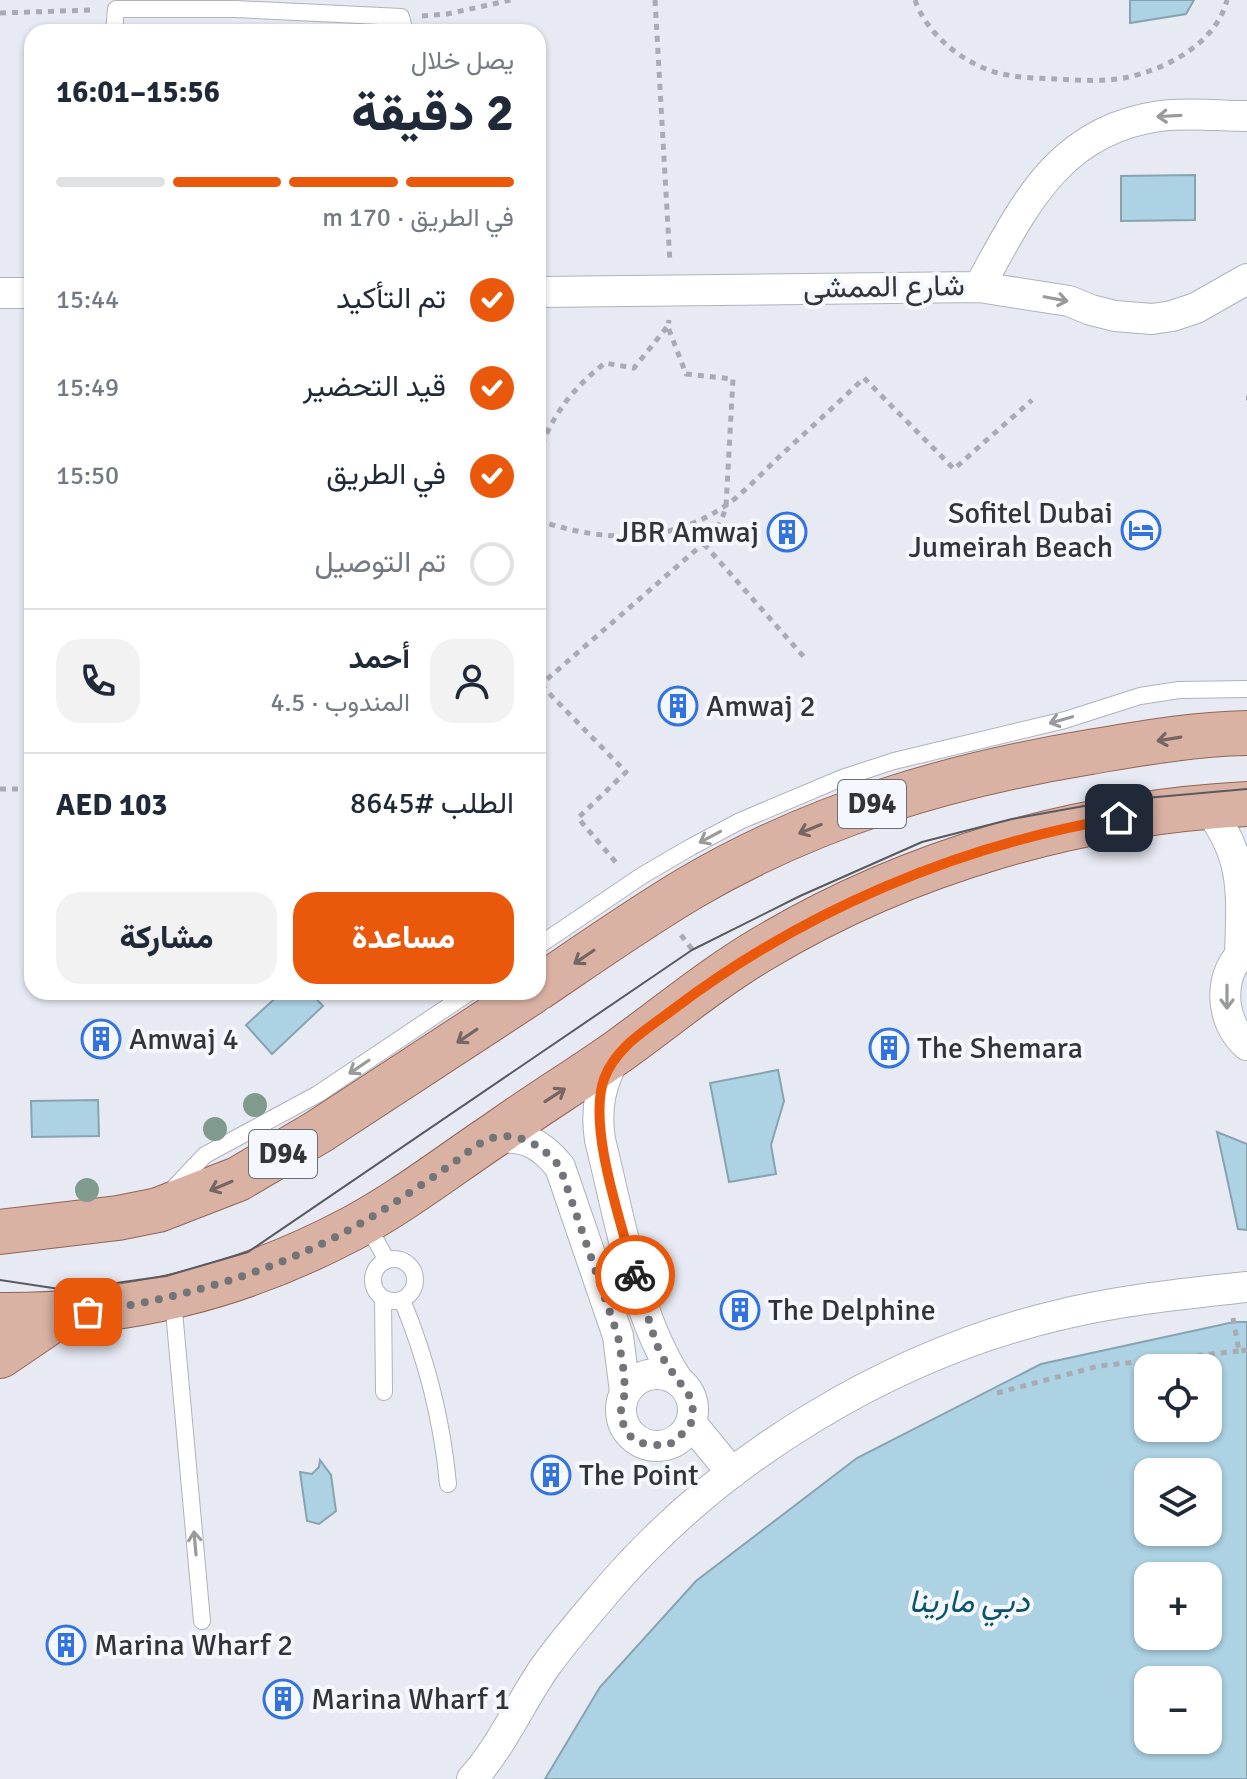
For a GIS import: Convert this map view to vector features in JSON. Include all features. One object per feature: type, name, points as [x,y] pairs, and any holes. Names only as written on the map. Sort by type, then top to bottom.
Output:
[{"type":"main road","name":"D94","points":[[546,983],[692,887],[801,832],[857,809],[973,774],[1033,761],[1198,734],[1247,733]]},
{"type":"main road","points":[[0,1315],[59,1316],[147,1304],[252,1273],[303,1253],[366,1220],[489,1138],[618,1051],[714,979],[789,934],[867,894],[935,867],[1033,836],[1090,823],[1226,805]]},
{"type":"main road","name":"D94","points":[[0,1232],[78,1224],[158,1210],[238,1179],[278,1157],[520,1000]]},
{"type":"main road","points":[[0,1197],[43,1216],[78,1224]]},
{"type":"main road","points":[[0,1356],[59,1316]]},
{"type":"street","name":"شارع الممشى","points":[[546,292],[979,287],[1034,192],[1048,174],[1081,145],[1100,134],[1142,119],[1247,116]]},
{"type":"street","points":[[979,287],[1069,301],[1115,316],[1152,319],[1196,308],[1247,279]]},
{"type":"street","points":[[0,293],[24,293]]},
{"type":"street","points":[[1226,805],[1220,824],[1239,867],[1243,891],[1244,951],[1231,970],[1225,987],[1225,1005],[1230,1023],[1247,1045]]},
{"type":"street","points":[[489,1138],[509,1136],[529,1141],[547,1151],[560,1167],[618,1336],[625,1392],[620,1415],[631,1437],[641,1443],[665,1446],[676,1441],[691,1423],[691,1398],[665,1362],[648,1324],[600,1140],[600,1093],[618,1051]]},
{"type":"street","points":[[472,1779],[498,1744],[545,1667],[587,1614],[651,1544],[690,1506],[732,1473],[832,1407],[939,1355],[1052,1316],[1169,1294],[1238,1288]]},
{"type":"street","points":[[625,1392],[642,1376],[654,1373],[677,1379]]},
{"type":"street","points":[[691,1423],[732,1473]]},
{"type":"lane","points":[[115,24],[116,9],[236,9],[393,24]]},
{"type":"lane","points":[[546,941],[643,875],[691,847],[740,821],[842,778],[894,761],[1065,720],[1140,696],[1205,689],[1247,689]]},
{"type":"lane","points":[[158,1210],[171,1189],[205,1155],[318,1094],[458,1000]]},
{"type":"lane","points":[[366,1220],[386,1259]]},
{"type":"lane","points":[[386,1259],[405,1261],[416,1276],[410,1294],[402,1300],[383,1298],[376,1292],[373,1273],[386,1259]]},
{"type":"lane","points":[[173,1296],[202,1621]]},
{"type":"lane","points":[[383,1298],[384,1392]]},
{"type":"lane","points":[[402,1300],[434,1390],[448,1484]]},
{"type":"path","points":[[407,24],[511,0]]},
{"type":"path","points":[[546,681],[715,533],[726,506],[733,379],[686,374],[668,327],[672,288],[655,0]]},
{"type":"path","points":[[915,0],[936,34],[960,56],[990,71],[1022,78],[1091,80],[1122,78],[1154,70],[1182,56],[1207,36],[1227,0]]},
{"type":"path","points":[[0,13],[116,9]]},
{"type":"path","points":[[546,436],[554,417],[581,382],[605,363],[634,368],[668,327]]},
{"type":"path","points":[[546,523],[600,536],[633,537],[666,532],[697,521],[726,506],[864,378],[954,469],[1032,400]]},
{"type":"path","points":[[704,543],[804,657]]},
{"type":"path","points":[[546,692],[626,772],[578,818],[606,850]]},
{"type":"path","points":[[0,789],[24,789]]},
{"type":"path","points":[[1238,1288],[1239,1351]]},
{"type":"path","points":[[997,1393],[1099,1366],[1247,1350]]},
{"type":"water","points":[[1130,0],[1194,0],[1186,14],[1130,23]]},
{"type":"water","points":[[1195,175],[1195,220],[1121,221],[1121,176]]},
{"type":"water","points":[[273,1000],[317,1000],[323,1006],[272,1054],[246,1025]]},
{"type":"water","points":[[778,1070],[784,1101],[771,1145],[776,1174],[729,1182],[710,1083]]},
{"type":"water","points":[[98,1100],[99,1136],[32,1137],[31,1101]]},
{"type":"water","points":[[1217,1132],[1247,1144],[1247,1230],[1238,1229]]},
{"type":"water","name":"دبي مارينا","points":[[1234,1322],[1247,1322],[1247,1779],[545,1779],[600,1687],[696,1581],[857,1458],[1041,1364]]},
{"type":"water","points":[[320,1460],[331,1475],[336,1511],[319,1524],[307,1521],[300,1472],[312,1474],[319,1467]]},
{"type":"tram line","points":[[0,1280],[66,1290],[166,1276],[248,1252],[692,950],[800,896],[922,842],[1012,819],[1112,801],[1247,789]]},
{"type":"way so far","points":[[88,1312],[147,1304],[252,1273],[303,1253],[399,1200],[489,1138],[509,1136],[529,1141],[547,1151],[560,1167],[618,1336],[625,1392],[620,1415],[624,1426],[631,1437],[641,1443],[665,1446],[676,1441],[691,1423],[691,1398],[665,1362],[656,1343],[635,1275]]},
{"type":"place","name":"Sofitel Dubai Jumeirah Beach","points":[[1141,530]]},
{"type":"place","name":"JBR Amwaj","points":[[787,532]]},
{"type":"place","name":"Amwaj 2","points":[[678,706]]},
{"type":"place","name":"Amwaj 4","points":[[101,1039]]},
{"type":"place","name":"The Shemara","points":[[889,1048]]},
{"type":"place","name":"The Delphine","points":[[740,1310]]},
{"type":"place","name":"The Point","points":[[551,1475]]},
{"type":"place","name":"Marina Wharf 2","points":[[66,1645]]},
{"type":"place","name":"Marina Wharf 1","points":[[283,1699]]},
{"type":"route","points":[[635,1275],[598,1124],[604,1078],[618,1051],[714,979],[814,920],[867,894],[977,852],[1033,836],[1119,818]]}]
